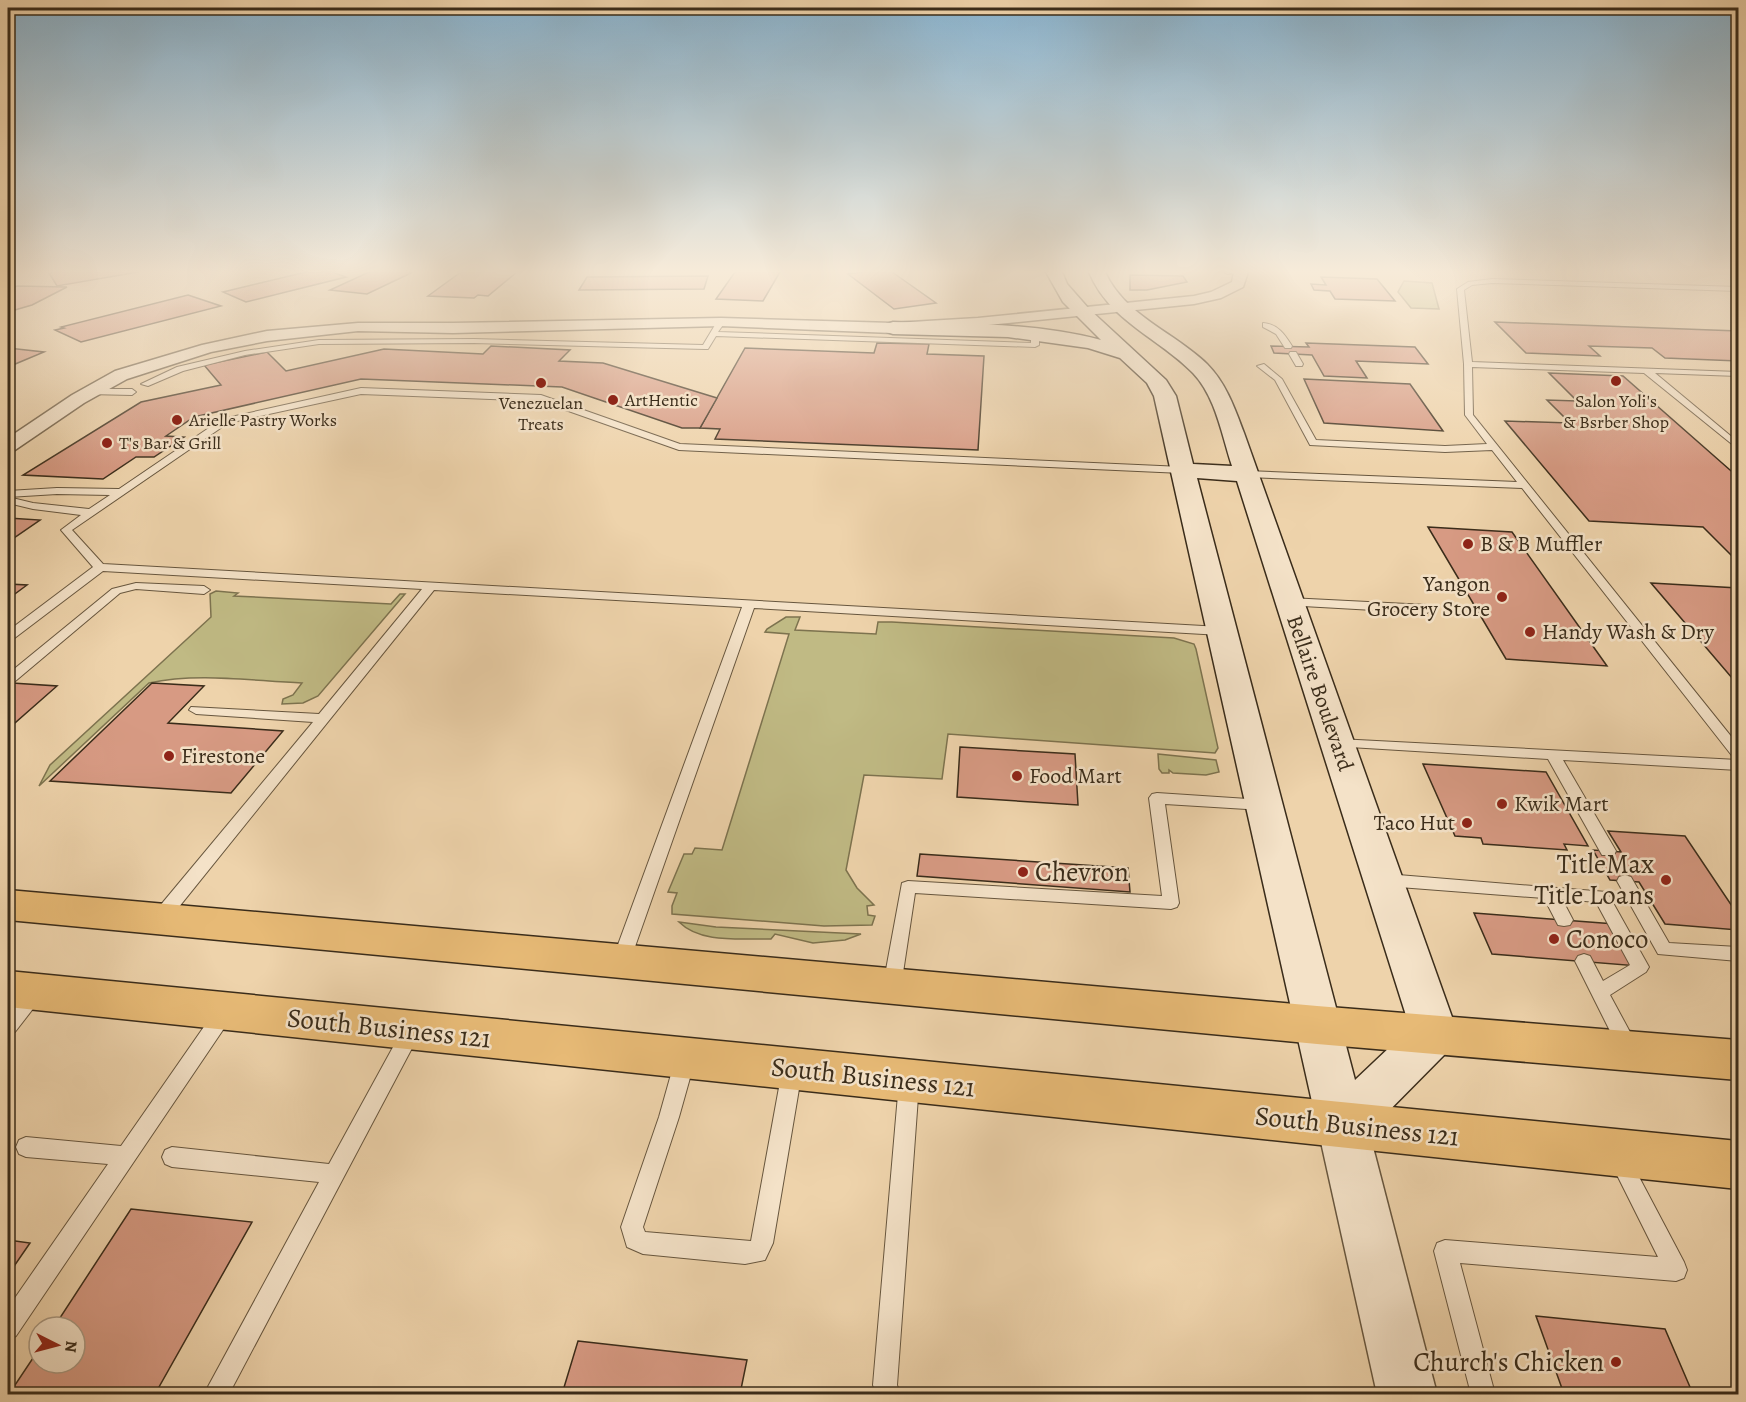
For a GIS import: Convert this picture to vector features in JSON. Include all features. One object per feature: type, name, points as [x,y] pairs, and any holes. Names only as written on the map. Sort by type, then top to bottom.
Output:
[{"type":"main road","points":[[1061,337],[1081,340],[1132,356]]},
{"type":"main road","points":[[1111,337],[1156,380],[1165,396],[1407,1395]]},
{"type":"main road","name":"Bellaire Boulevard","points":[[1161,337],[1201,370],[1219,400],[1247,474],[1435,1034]]},
{"type":"main road","points":[[1182,470],[1247,474]]},
{"type":"main road","points":[[8,905],[1317,1025],[1738,1060]]},
{"type":"main road","name":"South Business 121","points":[[22,991],[1738,1165]]},
{"type":"main road","points":[[1342,1124],[1435,1034]]},
{"type":"street","points":[[8,446],[121,375],[208,348],[260,337]]},
{"type":"lane","points":[[144,384],[180,369],[245,353],[319,342],[474,341],[705,347],[711,337]]},
{"type":"lane","points":[[910,337],[1035,345],[1035,337]]},
{"type":"lane","points":[[1282,337],[1299,364]]},
{"type":"lane","points":[[1465,337],[1469,415],[1738,754]]},
{"type":"lane","points":[[1468,364],[1738,374]]},
{"type":"lane","points":[[1261,366],[1278,379],[1313,443],[1445,449],[1494,447]]},
{"type":"lane","points":[[1647,371],[1738,446]]},
{"type":"lane","points":[[100,567],[66,530],[225,421],[361,391],[541,399],[679,447],[1182,470]]},
{"type":"lane","points":[[91,392],[132,392]]},
{"type":"lane","points":[[1247,474],[1524,485]]},
{"type":"lane","points":[[8,495],[57,491],[123,492]]},
{"type":"lane","points":[[8,500],[33,506],[92,513]]},
{"type":"lane","points":[[8,637],[100,567],[1221,631]]},
{"type":"lane","points":[[8,680],[116,591],[136,586],[204,590]]},
{"type":"lane","points":[[160,918],[430,586]]},
{"type":"lane","points":[[1289,602],[1427,609]]},
{"type":"lane","points":[[621,961],[749,604]]},
{"type":"lane","points":[[196,710],[323,718]]},
{"type":"lane","points":[[1338,743],[1738,765]]},
{"type":"lane","points":[[1552,755],[1608,851]]},
{"type":"lane","points":[[892,986],[908,887],[1171,903],[1157,798],[1263,805]]},
{"type":"lane","points":[[1383,880],[1600,896],[1640,967],[1600,992]]},
{"type":"lane","points":[[1625,881],[1665,949],[1738,954]]},
{"type":"lane","points":[[1550,892],[1564,920]]},
{"type":"lane","points":[[1584,961],[1629,1051]]},
{"type":"lane","points":[[8,1026],[22,991]]},
{"type":"lane","points":[[8,1328],[225,1011]]},
{"type":"lane","points":[[216,1395],[412,1031]]},
{"type":"lane","points":[[686,1058],[632,1227],[635,1239],[644,1243],[745,1253],[757,1252],[762,1243],[792,1069]]},
{"type":"lane","points":[[888,1395],[885,1385],[909,1081]]},
{"type":"lane","points":[[26,1147],[125,1156]]},
{"type":"lane","points":[[1483,1395],[1445,1251],[1676,1270],[1616,1153]]},
{"type":"lane","points":[[172,1157],[335,1174]]},
{"type":"shaded area","points":[[216,591],[238,593],[234,596],[391,604],[400,594],[405,594],[318,696],[303,703],[282,704],[283,699],[293,695],[302,683],[187,678],[149,683],[39,786],[50,765],[211,617],[210,594]]},
{"type":"shaded area","points":[[786,617],[800,617],[795,630],[876,634],[878,622],[892,622],[1174,638],[1194,644],[1218,748],[1215,753],[948,734],[942,779],[864,775],[846,870],[857,888],[874,905],[867,906],[868,915],[875,916],[872,925],[824,926],[672,914],[672,906],[677,893],[668,892],[684,854],[692,854],[695,848],[722,850],[789,634],[765,632]]},
{"type":"shaded area","points":[[1158,754],[1216,760],[1219,772],[1206,775],[1173,773],[1169,770],[1169,773],[1162,773],[1159,769]]},
{"type":"shaded area","points":[[679,922],[716,927],[861,934],[845,940],[813,943],[775,934],[771,939],[722,938],[698,934]]},
{"type":"building","points":[[71,337],[99,337],[81,342]]},
{"type":"building","points":[[1510,337],[1738,337],[1738,361],[1665,358],[1652,348],[1589,346],[1600,356],[1526,353]]},
{"type":"building","points":[[877,343],[929,344],[927,354],[984,356],[978,450],[715,439],[720,429],[700,428],[745,348],[874,353]]},
{"type":"building","points":[[1306,343],[1415,347],[1428,364],[1356,361],[1367,378],[1324,376],[1312,355],[1274,353],[1271,346],[1309,347]]},
{"type":"building","points":[[491,346],[570,350],[559,361],[603,363],[717,398],[700,428],[682,428],[562,387],[361,379],[194,417],[166,436],[184,437],[154,457],[136,457],[103,479],[23,475],[141,402],[221,385],[204,365],[267,352],[286,371],[384,349],[483,354]]},
{"type":"building","points":[[8,348],[44,352],[8,367]]},
{"type":"building","points":[[1549,373],[1623,376],[1738,477],[1738,562],[1703,527],[1589,521],[1505,421],[1570,423],[1547,400],[1577,401]]},
{"type":"building","points":[[1304,379],[1410,384],[1443,431],[1324,423]]},
{"type":"building","points":[[8,518],[40,520],[8,542]]},
{"type":"building","points":[[1428,527],[1512,532],[1607,666],[1506,659]]},
{"type":"building","points":[[1651,583],[1738,588],[1738,685]]},
{"type":"building","points":[[8,584],[27,585],[8,599]]},
{"type":"building","points":[[12,683],[57,686],[8,729],[8,687]]},
{"type":"building","name":"Firestone","points":[[152,683],[204,686],[168,723],[283,731],[231,793],[50,781]]},
{"type":"building","name":"Food Mart","points":[[960,747],[1075,754],[1078,805],[957,797]]},
{"type":"building","name":"Kwik Mart","points":[[1423,764],[1546,772],[1588,846],[1564,844],[1567,850],[1483,844],[1481,838],[1455,836]]},
{"type":"building","name":"TitleMax Title Loans","points":[[1608,831],[1685,836],[1738,915],[1738,930],[1665,924],[1639,882],[1610,880],[1593,850],[1621,852]]},
{"type":"building","name":"Chevron","points":[[920,854],[1128,868],[1130,892],[917,876]]},
{"type":"building","name":"Conoco","points":[[1474,913],[1615,924],[1638,966],[1492,954]]},
{"type":"building","points":[[131,1209],[252,1222],[155,1394],[9,1394],[27,1367],[27,1375],[87,1375],[87,1315],[62,1315]]},
{"type":"building","points":[[8,1240],[30,1243],[8,1275]]},
{"type":"building","name":"Church's Chicken","points":[[1536,1316],[1665,1329],[1693,1394],[1564,1394]]},
{"type":"building","points":[[578,1341],[747,1360],[740,1394],[562,1394]]},
{"type":"place","name":"Salon Yoli's & Bsrber Shop","points":[[1616,381]]},
{"type":"place","name":"Venezuelan Treats","points":[[541,383]]},
{"type":"place","name":"ArtHentic","points":[[613,400]]},
{"type":"place","name":"Arielle Pastry Works","points":[[177,420]]},
{"type":"place","name":"T's Bar & Grill","points":[[107,443]]},
{"type":"place","name":"B & B Muffler","points":[[1468,544]]},
{"type":"place","name":"Yangon Grocery Store","points":[[1502,597]]},
{"type":"place","name":"Handy Wash & Dry","points":[[1530,632]]},
{"type":"place","name":"Firestone","points":[[169,756]]},
{"type":"place","name":"Food Mart","points":[[1017,776]]},
{"type":"place","name":"Kwik Mart","points":[[1502,804]]},
{"type":"place","name":"Taco Hut","points":[[1467,823]]},
{"type":"place","name":"Chevron","points":[[1023,872]]},
{"type":"place","name":"TitleMax Title Loans","points":[[1666,880]]},
{"type":"place","name":"Conoco","points":[[1554,939]]},
{"type":"place","name":"Church's Chicken","points":[[1616,1362]]}]
